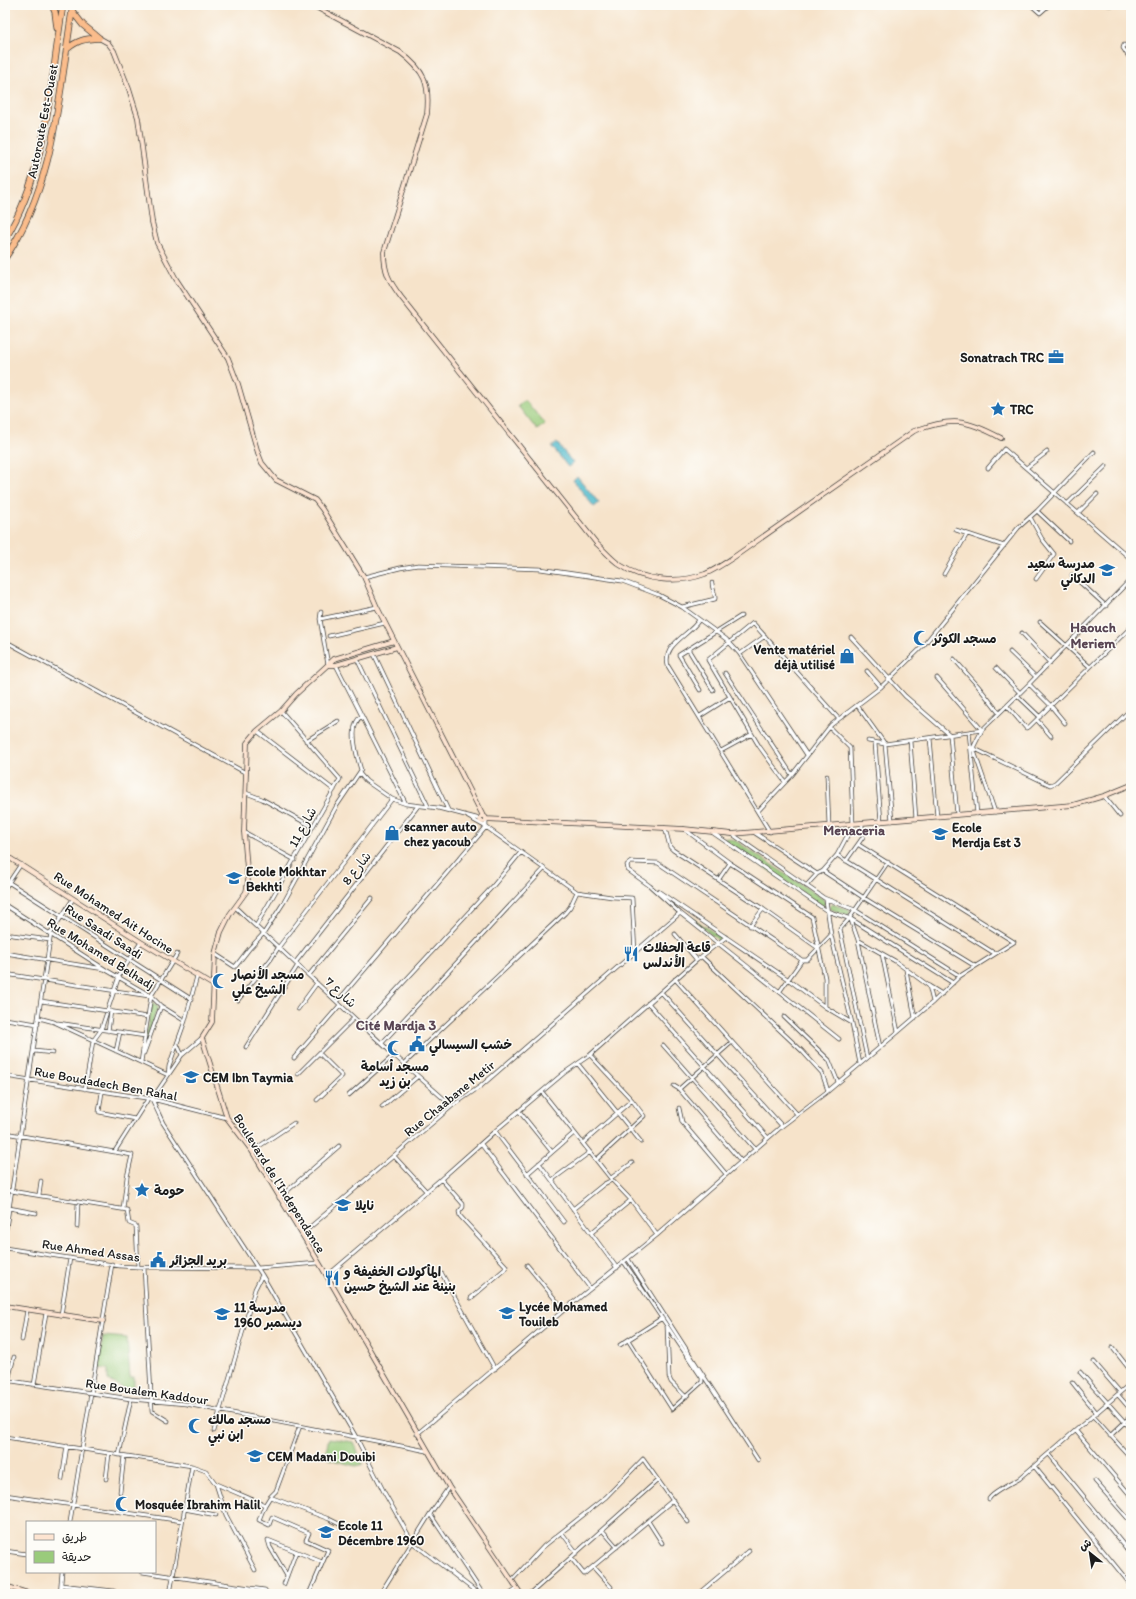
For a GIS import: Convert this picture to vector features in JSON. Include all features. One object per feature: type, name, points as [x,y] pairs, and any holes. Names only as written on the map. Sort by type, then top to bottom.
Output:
[{"type":"highway","points":[[52,5],[57,22],[57,43]]},
{"type":"highway","name":"Autoroute Est-Ouest","points":[[5,239],[24,199],[39,152],[63,5]]},
{"type":"highway","points":[[73,8],[83,25],[99,38]]},
{"type":"highway","name":"Autoroute Est-Ouest","points":[[5,258],[23,228],[40,187],[54,128],[73,8]]},
{"type":"highway","points":[[67,49],[84,39],[99,38]]},
{"type":"street","points":[[312,5],[400,52],[420,71],[426,83],[428,95],[427,114],[384,252],[384,267],[388,277],[401,297],[597,544],[619,564],[641,576],[668,580],[688,579],[705,574],[734,557],[914,430],[948,422],[966,423],[980,426],[1001,438]]},
{"type":"street","points":[[1031,5],[1040,14],[1049,5]]},
{"type":"street","points":[[1108,5],[1114,5]]},
{"type":"street","points":[[99,38],[112,46],[138,118],[152,222],[157,243],[176,279],[228,358],[234,372],[262,463],[276,480],[315,500],[331,523],[364,577],[377,607],[484,818],[486,827]]},
{"type":"street","points":[[1124,45],[1123,48],[1131,60]]},
{"type":"street","points":[[988,468],[1004,449],[1131,559]]},
{"type":"street","points":[[1026,468],[1047,452]]},
{"type":"street","points":[[758,812],[792,775],[829,727],[838,718],[881,688],[923,646],[1018,528],[1037,511],[1094,452]]},
{"type":"street","points":[[1067,504],[1106,466]]},
{"type":"street","points":[[1078,513],[1097,494]]},
{"type":"street","points":[[1037,511],[1069,541]]},
{"type":"street","points":[[1030,517],[1042,539],[1054,554],[1036,579]]},
{"type":"street","points":[[956,530],[1004,546]]},
{"type":"street","points":[[944,574],[967,534]]},
{"type":"street","points":[[364,577],[387,570],[418,565],[540,569],[622,580],[659,594],[682,607],[730,643],[740,654],[808,755]]},
{"type":"street","points":[[1072,575],[1106,606]]},
{"type":"street","points":[[995,812],[973,748],[982,730],[1030,684],[1131,579]]},
{"type":"street","points":[[682,607],[715,599],[716,596],[712,588],[712,583]]},
{"type":"street","points":[[320,619],[377,607]]},
{"type":"street","points":[[321,612],[320,619],[328,665]]},
{"type":"street","points":[[700,690],[679,655],[741,616]]},
{"type":"street","points":[[699,620],[693,628],[668,651],[666,659],[671,670],[770,832]]},
{"type":"street","points":[[1040,622],[1090,667]]},
{"type":"street","points":[[329,636],[385,623]]},
{"type":"street","points":[[785,782],[752,734],[708,660],[753,624],[838,718]]},
{"type":"street","points":[[1007,706],[1027,728],[1131,627]]},
{"type":"street","points":[[1022,633],[1050,663]]},
{"type":"street","points":[[740,654],[764,636]]},
{"type":"street","points":[[851,637],[905,696],[950,734],[957,815]]},
{"type":"street","points":[[5,641],[246,773]]},
{"type":"street","points":[[115,1151],[134,1119],[182,1055],[202,1038],[212,1022],[214,954],[221,932],[230,914],[246,892],[248,882],[244,832],[247,743],[257,731],[337,657],[394,641]]},
{"type":"street","points":[[328,665],[336,665],[397,647]]},
{"type":"street","points":[[688,649],[713,690]]},
{"type":"street","points":[[1010,652],[1036,677]]},
{"type":"street","points":[[374,654],[448,810]]},
{"type":"street","points":[[954,658],[999,713]]},
{"type":"street","points":[[357,659],[428,806]]},
{"type":"street","points":[[336,665],[406,804]]},
{"type":"street","points":[[996,668],[1040,717]]},
{"type":"street","points":[[867,671],[881,688]]},
{"type":"street","points":[[725,672],[792,775]]},
{"type":"street","points":[[937,678],[982,730]]},
{"type":"street","points":[[1030,684],[1065,723]]},
{"type":"street","points":[[700,716],[730,697]]},
{"type":"street","points":[[857,705],[885,744],[892,821]]},
{"type":"street","points":[[973,748],[1050,785],[1055,783],[1131,709]]},
{"type":"street","points":[[281,710],[306,741],[338,721]]},
{"type":"street","points":[[214,954],[235,967],[264,933],[284,902],[336,807],[361,770],[354,742],[356,722],[362,716]]},
{"type":"street","points":[[1036,720],[1051,736]]},
{"type":"street","points":[[806,886],[837,856],[853,825],[850,748],[829,727]]},
{"type":"street","points":[[868,741],[885,744],[982,730]]},
{"type":"street","points":[[257,731],[334,790]]},
{"type":"street","points":[[969,732],[977,814]]},
{"type":"street","points":[[721,751],[752,734]]},
{"type":"street","points":[[930,738],[937,817]]},
{"type":"street","name":"شارع 11","points":[[256,926],[340,779],[306,741]]},
{"type":"street","points":[[910,741],[916,819]]},
{"type":"street","points":[[875,743],[881,822]]},
{"type":"street","points":[[359,772],[366,781],[392,799],[406,804],[428,806],[484,818],[684,829],[732,834],[853,825],[1073,805],[1104,796],[1131,785]]},
{"type":"street","points":[[827,776],[829,827]]},
{"type":"street","points":[[246,793],[262,799],[313,827]]},
{"type":"street","points":[[1104,796],[1120,816]]},
{"type":"street","points":[[238,1000],[271,959],[392,799]]},
{"type":"street","name":"شارع 8","points":[[295,963],[418,806]]},
{"type":"street","points":[[463,814],[486,827],[577,892],[632,898],[635,953]]},
{"type":"street","points":[[846,862],[863,837],[862,824]]},
{"type":"street","points":[[337,1002],[486,827]]},
{"type":"street","points":[[665,828],[670,847],[673,850],[763,908],[818,948]]},
{"type":"street","points":[[684,829],[730,863],[812,917],[825,978],[825,1007]]},
{"type":"street","points":[[244,832],[295,860]]},
{"type":"street","points":[[712,832],[827,911],[850,919],[952,983]]},
{"type":"street","points":[[755,833],[817,874]]},
{"type":"street","points":[[732,834],[826,900],[855,910],[960,976]]},
{"type":"street","points":[[418,1434],[590,1288],[657,1235],[782,1126],[828,1091],[934,1002],[960,976],[994,953],[1014,942],[859,845]]},
{"type":"street","points":[[364,1026],[493,886],[521,852]]},
{"type":"street","name":"Rue Mohamed Ait Hocine","points":[[5,855],[172,962],[213,985]]},
{"type":"street","points":[[837,856],[994,953]]},
{"type":"street","points":[[802,960],[658,863],[631,862],[627,865],[628,870],[650,886],[688,910],[789,980],[825,1007],[852,1023]]},
{"type":"street","points":[[867,1058],[840,929],[850,919],[888,862]]},
{"type":"street","points":[[719,880],[730,863]]},
{"type":"street","points":[[5,888],[21,864]]},
{"type":"street","points":[[382,1043],[544,869]]},
{"type":"street","points":[[823,871],[975,966]]},
{"type":"street","name":"Rue Saadi Saadi","points":[[5,880],[191,999]]},
{"type":"street","points":[[650,886],[680,913],[838,1038]]},
{"type":"street","points":[[404,1063],[565,913],[577,892]]},
{"type":"street","points":[[5,1235],[51,933],[73,898]]},
{"type":"street","points":[[308,975],[372,898]]},
{"type":"street","points":[[826,900],[831,935],[860,1064]]},
{"type":"street","name":"Rue Mohamed Belhadj","points":[[5,905],[51,933],[106,970],[151,996],[161,1006],[185,1021]]},
{"type":"street","name":"شارع 7","points":[[235,907],[404,1063],[417,1077],[452,1106]]},
{"type":"street","points":[[750,926],[763,908]]},
{"type":"street","name":"Rue Chaabane Metir","points":[[302,1234],[452,1106],[481,1086],[680,913]]},
{"type":"street","points":[[850,919],[853,923],[858,940],[880,1047]]},
{"type":"street","points":[[5,934],[50,940]]},
{"type":"street","points":[[675,934],[697,960]]},
{"type":"street","points":[[780,991],[802,960],[806,960],[831,935]]},
{"type":"street","points":[[327,1276],[427,1192],[495,1131],[590,1055],[675,979],[726,937]]},
{"type":"street","points":[[858,940],[895,961],[942,994]]},
{"type":"street","points":[[85,1089],[93,1041],[101,1030],[106,1010],[118,976],[141,942]]},
{"type":"street","points":[[5,953],[106,970]]},
{"type":"street","points":[[141,1062],[151,996],[162,980],[176,954]]},
{"type":"street","points":[[882,954],[898,1032]]},
{"type":"street","points":[[702,957],[802,1051],[822,1073],[828,1091]]},
{"type":"street","points":[[246,1047],[298,965]]},
{"type":"street","points":[[906,970],[915,1018]]},
{"type":"street","points":[[5,974],[151,996]]},
{"type":"street","points":[[168,1075],[197,976]]},
{"type":"street","points":[[675,979],[797,1114]]},
{"type":"street","points":[[298,1009],[317,983]]},
{"type":"street","points":[[929,986],[934,1002]]},
{"type":"street","points":[[661,992],[782,1126]]},
{"type":"street","points":[[41,1001],[148,1017]]},
{"type":"street","points":[[648,1003],[768,1138]]},
{"type":"street","points":[[294,1058],[340,1005]]},
{"type":"street","points":[[141,1062],[161,1006]]},
{"type":"street","points":[[108,1031],[111,1011]]},
{"type":"street","points":[[784,1017],[829,1060],[838,1082]]},
{"type":"street","points":[[39,1018],[101,1030],[145,1036]]},
{"type":"street","points":[[298,1074],[354,1018]]},
{"type":"street","points":[[5,1019],[38,1024]]},
{"type":"street","points":[[54,1022],[168,1075]]},
{"type":"street","points":[[116,1051],[120,1032]]},
{"type":"street","name":"Boulevard de l'Independance","points":[[202,1038],[227,1118],[252,1151],[302,1234],[449,1487],[521,1594]]},
{"type":"street","points":[[680,1089],[732,1042]]},
{"type":"street","points":[[177,1044],[182,1055]]},
{"type":"street","points":[[662,1045],[755,1149]]},
{"type":"street","points":[[34,1050],[54,1053]]},
{"type":"street","points":[[317,1100],[342,1076],[319,1053]]},
{"type":"street","points":[[349,1095],[394,1055]]},
{"type":"street","points":[[590,1055],[632,1100],[644,1116],[596,1160]]},
{"type":"street","points":[[578,1064],[616,1114],[641,1142]]},
{"type":"street","name":"Rue Boudadech Ben Rahal","points":[[5,1076],[150,1099],[227,1118]]},
{"type":"street","points":[[382,1107],[417,1077]]},
{"type":"street","points":[[674,1086],[680,1089],[741,1161]]},
{"type":"street","points":[[102,1092],[99,1112],[134,1119]]},
{"type":"street","points":[[542,1092],[596,1160],[631,1200],[657,1235]]},
{"type":"street","points":[[150,1099],[163,1123],[258,1268],[356,1437],[384,1492],[413,1543],[479,1594]]},
{"type":"street","points":[[583,1144],[632,1100]]},
{"type":"street","points":[[678,1108],[682,1122],[726,1174]]},
{"type":"street","points":[[519,1111],[552,1152]]},
{"type":"street","points":[[252,1151],[294,1123]]},
{"type":"street","points":[[495,1131],[564,1222]]},
{"type":"street","points":[[5,1133],[132,1155],[127,1177],[123,1209]]},
{"type":"street","points":[[527,1174],[574,1133]]},
{"type":"street","points":[[481,1144],[590,1288]]},
{"type":"street","points":[[279,1198],[340,1146]]},
{"type":"street","points":[[552,1180],[590,1152]]},
{"type":"street","points":[[394,1156],[427,1192]]},
{"type":"street","points":[[539,1163],[617,1268]]},
{"type":"street","points":[[573,1209],[632,1163]]},
{"type":"street","points":[[442,1179],[463,1204],[463,1207],[459,1212],[460,1216],[506,1266],[471,1298]]},
{"type":"street","points":[[39,1195],[41,1181]]},
{"type":"street","points":[[5,1190],[127,1210],[129,1223],[136,1226],[138,1267]]},
{"type":"street","points":[[591,1233],[631,1200]]},
{"type":"street","points":[[77,1227],[78,1202]]},
{"type":"street","points":[[9,1208],[36,1213]]},
{"type":"street","name":"Rue Ahmed Assas","points":[[5,1248],[138,1267],[258,1268],[318,1263]]},
{"type":"street","points":[[61,1315],[70,1258]]},
{"type":"street","points":[[628,1259],[758,1460]]},
{"type":"street","points":[[624,1262],[703,1379],[702,1382],[672,1408],[628,1340]]},
{"type":"street","points":[[70,1521],[112,1264]]},
{"type":"street","points":[[527,1265],[564,1310]]},
{"type":"street","points":[[144,1267],[152,1411],[168,1422]]},
{"type":"street","points":[[442,1274],[495,1369]]},
{"type":"street","points":[[214,1430],[255,1289],[262,1275]]},
{"type":"street","points":[[5,1306],[103,1321]]},
{"type":"street","points":[[22,1340],[26,1310]]},
{"type":"street","points":[[34,1384],[46,1313]]},
{"type":"street","points":[[620,1345],[662,1318]]},
{"type":"street","points":[[667,1326],[669,1377],[671,1382],[686,1397]]},
{"type":"street","points":[[1112,1347],[1131,1371]]},
{"type":"street","points":[[7,1381],[14,1357]]},
{"type":"street","points":[[1094,1362],[1131,1410]]},
{"type":"street","points":[[1080,1372],[1131,1429]]},
{"type":"street","name":"Rue Boualem Kaddour","points":[[7,1381],[131,1400],[186,1404],[220,1412],[427,1450]]},
{"type":"street","points":[[1072,1382],[1097,1413]]},
{"type":"street","points":[[989,1499],[994,1493],[1004,1489],[1049,1454],[1131,1383]]},
{"type":"street","points":[[118,1455],[131,1400]]},
{"type":"street","points":[[1093,1416],[1131,1458]]},
{"type":"street","points":[[1110,1436],[1131,1416]]},
{"type":"street","points":[[300,1426],[276,1491],[265,1505],[259,1520],[269,1525],[272,1517],[309,1533],[306,1540],[328,1550],[309,1594]]},
{"type":"street","points":[[1076,1431],[1131,1496]]},
{"type":"street","points":[[5,1437],[192,1466],[206,1471],[216,1484],[226,1515],[255,1570]]},
{"type":"street","points":[[62,1479],[67,1446]]},
{"type":"street","points":[[106,1479],[109,1454]]},
{"type":"street","points":[[1049,1454],[1131,1554]]},
{"type":"street","points":[[120,1492],[124,1456]]},
{"type":"street","points":[[512,1580],[544,1546],[606,1497],[643,1459],[688,1522]]},
{"type":"street","points":[[170,1594],[192,1466]]},
{"type":"street","points":[[1034,1466],[1131,1585]]},
{"type":"street","points":[[530,1594],[603,1531],[658,1480]]},
{"type":"street","points":[[1095,1481],[1131,1522]]},
{"type":"street","points":[[216,1484],[265,1505]]},
{"type":"street","points":[[380,1594],[430,1514],[449,1487]]},
{"type":"street","points":[[5,1495],[182,1521]]},
{"type":"street","points":[[270,1497],[329,1519],[349,1529]]},
{"type":"street","points":[[571,1558],[584,1574],[673,1500]]},
{"type":"street","points":[[184,1509],[216,1515]]},
{"type":"street","points":[[430,1514],[483,1594]]},
{"type":"street","points":[[648,1521],[662,1543]]},
{"type":"street","points":[[603,1531],[617,1547]]},
{"type":"street","points":[[562,1533],[577,1552]]},
{"type":"street","points":[[287,1576],[270,1547],[268,1540],[322,1562]]},
{"type":"street","points":[[5,1551],[26,1554]]},
{"type":"street","points":[[698,1594],[750,1551]]},
{"type":"street","points":[[284,1584],[296,1552]]},
{"type":"street","points":[[593,1567],[611,1587]]},
{"type":"street","points":[[60,1594],[62,1573]]},
{"type":"street","points":[[150,1573],[265,1590],[267,1594]]},
{"type":"street","points":[[61,1585],[114,1591]]},
{"type":"street","points":[[5,1586],[31,1594]]},
{"type":"street","points":[[13,1594],[15,1589]]},
{"type":"street","points":[[510,1594],[517,1589]]},
{"type":"green space","points":[[525,400],[545,424],[537,430],[518,406]]},
{"type":"green space","points":[[727,838],[736,841],[823,899],[825,903],[824,907],[725,841],[724,839]]},
{"type":"green space","points":[[832,904],[849,910],[850,913],[848,915],[830,909],[829,907]]},
{"type":"green space","points":[[685,914],[688,915],[722,938],[719,941]]},
{"type":"green space","points":[[152,1002],[158,1006],[146,1043],[145,1042]]},
{"type":"green space","points":[[103,1336],[127,1338],[130,1377],[134,1377],[134,1388],[123,1388],[108,1380],[108,1369],[98,1368]]},
{"type":"green space","points":[[329,1438],[353,1442],[363,1464],[356,1466],[329,1459],[325,1454]]},
{"type":"water","points":[[557,443],[573,463],[568,467],[552,447]]},
{"type":"water","points":[[577,476],[599,503],[594,507],[573,480]]},
{"type":"place","name":"Sonatrach TRC","points":[[1056,357]]},
{"type":"place","name":"TRC","points":[[998,409]]},
{"type":"place","name":"مدرسة سعيد الدكاني","points":[[1107,570]]},
{"type":"place","name":"مسجد الكوثر","points":[[921,638]]},
{"type":"place","name":"Vente matériel déjà utilisé","points":[[847,656]]},
{"type":"place","name":"scanner auto chez yacoub","points":[[392,833]]},
{"type":"place","name":"Ecole Merdja Est 3","points":[[940,834]]},
{"type":"place","name":"Ecole Mokhtar Bekhti","points":[[234,878]]},
{"type":"place","name":"قاعة الحفلات الأندلس","points":[[631,954]]},
{"type":"place","name":"مسجد الأنصار الشيخ علي","points":[[220,981]]},
{"type":"place","name":"خشب السيسالي","points":[[417,1044]]},
{"type":"place","name":"مسجد أسامة بن زيد","points":[[395,1048]]},
{"type":"place","name":"CEM Ibn Taymia","points":[[191,1077]]},
{"type":"place","name":"حومة","points":[[142,1190]]},
{"type":"place","name":"نايلا","points":[[343,1205]]},
{"type":"place","name":"بريد الجزائر","points":[[158,1260]]},
{"type":"place","name":"المأكولات الخفيفة و بنينة عند الشيخ حسين","points":[[332,1278]]},
{"type":"place","name":"Lycée Mohamed Touileb","points":[[507,1313]]},
{"type":"place","name":"مدرسة 11 ديسمبر 1960","points":[[222,1314]]},
{"type":"place","name":"مسجد مالك ابن نبي","points":[[196,1426]]},
{"type":"place","name":"CEM Madani Douibi","points":[[255,1456]]},
{"type":"place","name":"Mosquée Ibrahim Halil","points":[[123,1504]]},
{"type":"place","name":"Ecole 11 Décembre 1960","points":[[326,1532]]},
{"type":"district","name":"Haouch Meriem","points":[[1093,636]]},
{"type":"district","name":"Menaceria","points":[[854,830]]},
{"type":"district","name":"Cité Mardja 3","points":[[396,1025]]}]
